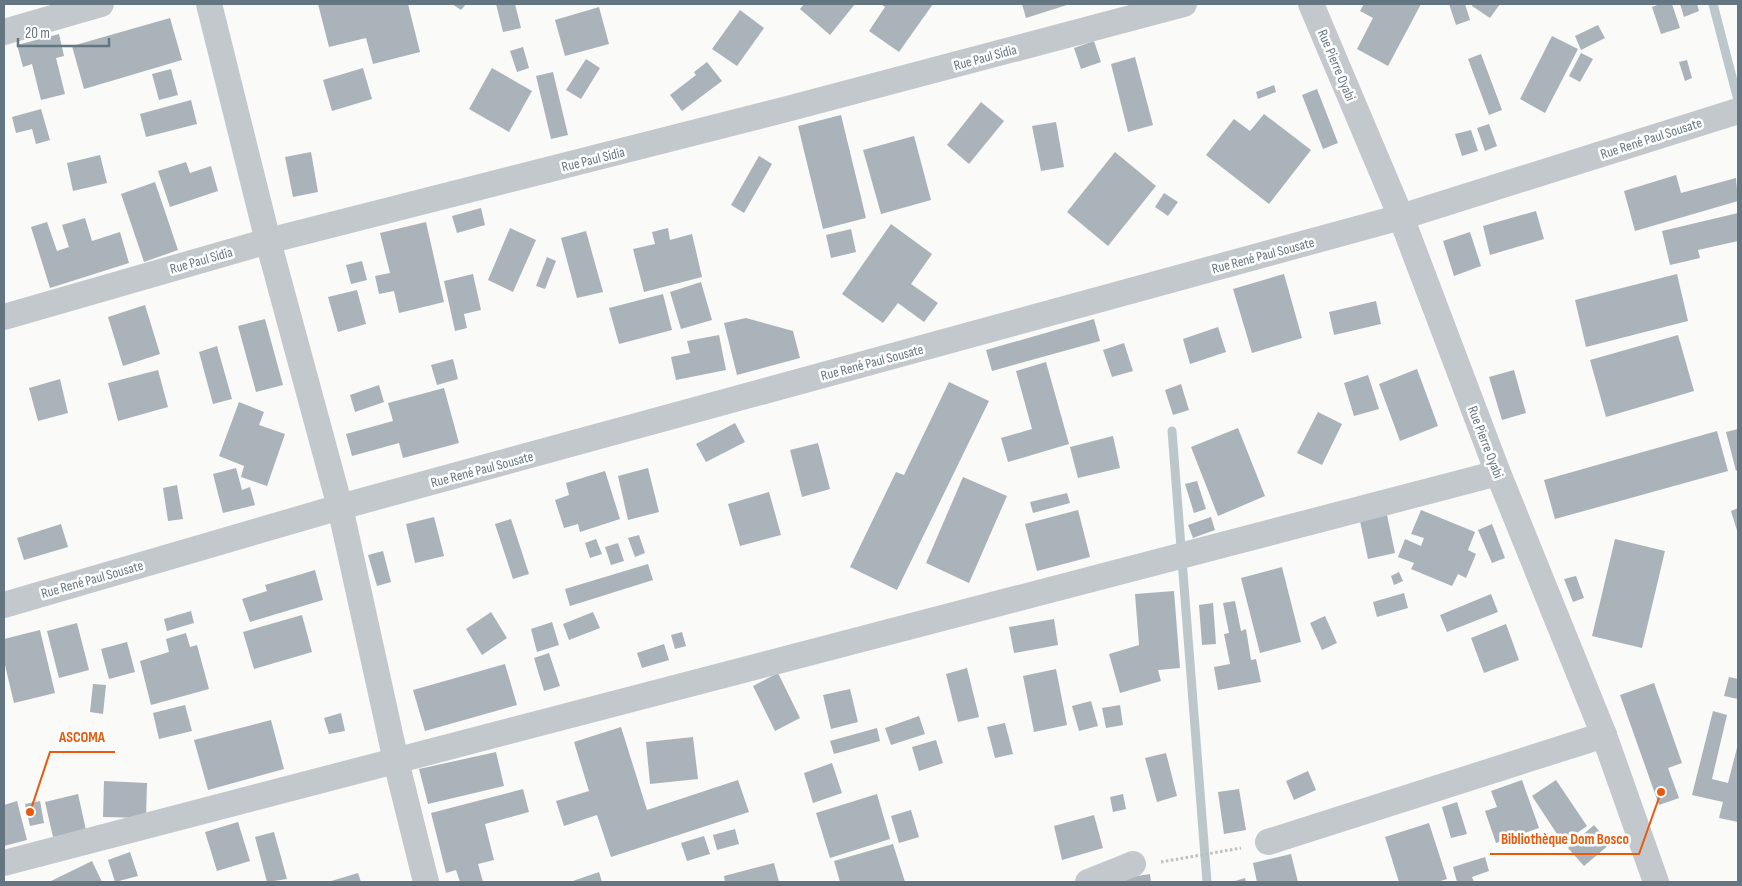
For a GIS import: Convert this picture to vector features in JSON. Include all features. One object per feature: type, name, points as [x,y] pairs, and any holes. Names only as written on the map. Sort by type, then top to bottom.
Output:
[{"type":"street","points":[[4,32],[101,4]]},
{"type":"street","points":[[209,4],[268,241],[340,507],[396,761],[426,882]]},
{"type":"street","name":"Rue Paul Sidia","points":[[4,317],[268,241],[787,110],[1184,4]]},
{"type":"street","name":"Rue Pierre Oyabi","points":[[1311,4],[1401,217],[1498,473],[1604,735],[1656,882]]},
{"type":"street","name":"Rue René Paul Sousate","points":[[4,605],[340,507],[1401,217],[1735,112]]},
{"type":"street","points":[[4,863],[1498,473]]},
{"type":"street","points":[[1268,842],[1604,735]]},
{"type":"street","points":[[1088,882],[1133,864]]},
{"type":"path","points":[[1172,861],[1226,851]]},
{"type":"building","points":[[318,4],[408,4],[420,52],[373,64],[366,38],[329,47]]},
{"type":"building","points":[[452,4],[466,4],[461,10]]},
{"type":"building","points":[[496,4],[515,4],[521,28],[503,32]]},
{"type":"building","points":[[804,4],[855,4],[830,35],[800,9]]},
{"type":"building","points":[[881,4],[933,4],[899,52],[869,31],[885,7]]},
{"type":"building","points":[[1022,4],[1070,4],[1026,18]]},
{"type":"building","points":[[1364,4],[1421,4],[1388,66],[1357,49],[1373,18],[1360,11]]},
{"type":"building","points":[[1449,4],[1465,4],[1470,20],[1456,25]]},
{"type":"building","points":[[1473,4],[1500,4],[1490,18],[1472,6]]},
{"type":"building","points":[[1660,4],[1672,4],[1680,28],[1661,34],[1652,7]]},
{"type":"building","points":[[1680,4],[1697,4],[1699,11],[1684,17]]},
{"type":"building","points":[[599,7],[609,44],[565,56],[555,20]]},
{"type":"building","points":[[740,10],[764,28],[737,66],[712,49]]},
{"type":"building","points":[[170,18],[182,60],[84,89],[72,46]]},
{"type":"building","points":[[1598,25],[1605,38],[1581,50],[1575,36]]},
{"type":"building","points":[[59,34],[64,56],[56,58],[65,94],[41,100],[32,64],[23,67],[17,45]]},
{"type":"building","points":[[1552,36],[1578,49],[1545,113],[1520,99]]},
{"type":"building","points":[[1094,41],[1101,62],[1081,69],[1074,48]]},
{"type":"building","points":[[523,47],[529,68],[517,72],[510,51]]},
{"type":"building","points":[[1581,53],[1593,59],[1580,82],[1569,76]]},
{"type":"building","points":[[1481,54],[1502,110],[1489,115],[1468,59]]},
{"type":"building","points":[[1135,57],[1153,125],[1128,132],[1111,64]]},
{"type":"building","points":[[586,59],[600,68],[581,99],[566,90]]},
{"type":"building","points":[[1687,60],[1692,78],[1685,81],[1679,62]]},
{"type":"building","points":[[707,62],[722,81],[682,111],[670,95],[696,75],[694,72]]},
{"type":"building","points":[[363,68],[372,99],[332,111],[323,80]]},
{"type":"building","points":[[492,68],[532,91],[509,132],[469,109]]},
{"type":"building","points":[[171,69],[178,95],[159,100],[152,74]]},
{"type":"building","points":[[553,72],[568,135],[551,139],[536,76]]},
{"type":"building","points":[[1274,85],[1276,92],[1258,99],[1256,92]]},
{"type":"building","points":[[1317,89],[1338,143],[1323,149],[1302,95]]},
{"type":"building","points":[[191,100],[197,124],[146,137],[140,114]]},
{"type":"building","points":[[981,102],[1004,121],[969,164],[947,145]]},
{"type":"building","points":[[41,109],[50,140],[36,144],[32,129],[16,133],[12,117]]},
{"type":"building","points":[[1264,114],[1311,150],[1269,204],[1206,155],[1234,119],[1250,131]]},
{"type":"building","points":[[841,115],[866,218],[823,229],[798,126]]},
{"type":"building","points":[[1056,122],[1064,167],[1041,171],[1032,126]]},
{"type":"building","points":[[1489,124],[1497,146],[1485,151],[1477,128]]},
{"type":"building","points":[[1471,130],[1478,151],[1462,156],[1455,134]]},
{"type":"building","points":[[914,136],[931,200],[881,214],[863,150]]},
{"type":"building","points":[[311,152],[318,192],[293,197],[285,157]]},
{"type":"building","points":[[1115,152],[1156,186],[1108,246],[1067,212]]},
{"type":"building","points":[[100,155],[107,183],[73,191],[67,163]]},
{"type":"building","points":[[759,156],[772,164],[744,213],[731,205]]},
{"type":"building","points":[[186,162],[190,173],[211,166],[218,191],[170,207],[158,171]]},
{"type":"building","points":[[1676,175],[1681,193],[1736,178],[1738,201],[1635,231],[1624,191]]},
{"type":"building","points":[[155,182],[178,250],[144,262],[121,194]]},
{"type":"building","points":[[1164,193],[1178,202],[1168,216],[1155,207]]},
{"type":"building","points":[[481,208],[485,225],[457,233],[452,216]]},
{"type":"building","points":[[1536,211],[1544,239],[1490,255],[1483,226]]},
{"type":"building","points":[[1738,213],[1738,241],[1698,250],[1700,258],[1670,265],[1662,231]]},
{"type":"building","points":[[85,218],[92,241],[120,232],[129,263],[50,288],[31,227],[47,222],[57,251],[69,247],[62,225]]},
{"type":"building","points":[[426,222],[444,302],[399,313],[394,291],[379,294],[375,276],[390,273],[380,233]]},
{"type":"building","points":[[891,224],[932,254],[911,284],[938,303],[924,322],[898,303],[883,323],[842,294]]},
{"type":"building","points":[[510,228],[536,240],[513,292],[488,280]]},
{"type":"building","points":[[668,228],[670,240],[692,234],[702,277],[644,292],[633,249],[655,244],[652,232]]},
{"type":"building","points":[[851,229],[856,252],[831,258],[826,235]]},
{"type":"building","points":[[586,231],[603,292],[577,298],[561,238]]},
{"type":"building","points":[[1470,232],[1481,266],[1454,276],[1443,241]]},
{"type":"building","points":[[547,257],[556,261],[545,289],[536,286]]},
{"type":"building","points":[[362,261],[367,280],[351,284],[346,265]]},
{"type":"building","points":[[473,274],[481,310],[464,314],[467,328],[455,331],[444,281]]},
{"type":"building","points":[[1284,274],[1302,338],[1252,353],[1233,289]]},
{"type":"building","points":[[1677,274],[1688,321],[1586,347],[1575,300]]},
{"type":"building","points":[[701,282],[712,320],[681,329],[670,292]]},
{"type":"building","points":[[357,290],[366,324],[338,332],[328,297]]},
{"type":"building","points":[[663,294],[672,330],[619,344],[609,308]]},
{"type":"building","points":[[1376,301],[1381,324],[1334,335],[1329,312]]},
{"type":"building","points":[[145,305],[160,354],[123,366],[108,317]]},
{"type":"building","points":[[746,318],[793,331],[800,358],[737,375],[724,323]]},
{"type":"building","points":[[265,319],[283,385],[256,392],[238,326]]},
{"type":"building","points":[[1094,319],[1100,341],[992,371],[986,350]]},
{"type":"building","points":[[1218,327],[1226,352],[1190,364],[1183,339]]},
{"type":"building","points":[[719,335],[726,370],[676,380],[671,357],[690,353],[687,341]]},
{"type":"building","points":[[1678,335],[1694,391],[1606,417],[1590,360]]},
{"type":"building","points":[[1124,343],[1133,371],[1112,377],[1103,350]]},
{"type":"building","points":[[217,346],[232,399],[213,404],[199,352]]},
{"type":"building","points":[[453,359],[458,379],[437,385],[431,365]]},
{"type":"building","points":[[1046,362],[1069,444],[1008,462],[1001,438],[1032,429],[1016,371]]},
{"type":"building","points":[[1417,369],[1438,426],[1400,441],[1379,384]]},
{"type":"building","points":[[158,370],[168,407],[118,421],[108,383]]},
{"type":"building","points":[[1514,370],[1526,413],[1502,420],[1489,377]]},
{"type":"building","points":[[1368,375],[1379,409],[1354,416],[1344,383]]},
{"type":"building","points":[[60,379],[68,413],[38,421],[29,388]]},
{"type":"building","points":[[949,382],[989,401],[897,590],[850,567],[896,472],[904,475]]},
{"type":"building","points":[[1181,384],[1189,410],[1173,415],[1165,390]]},
{"type":"building","points":[[379,385],[384,402],[355,412],[350,395]]},
{"type":"building","points":[[444,388],[459,443],[403,458],[399,443],[352,456],[346,434],[393,421],[388,403]]},
{"type":"building","points":[[239,402],[264,412],[259,425],[285,434],[267,486],[241,477],[244,466],[219,456]]},
{"type":"building","points":[[1318,412],[1342,424],[1322,465],[1297,453]]},
{"type":"building","points":[[735,423],[745,442],[706,462],[696,444]]},
{"type":"building","points":[[1238,428],[1265,496],[1218,516],[1191,447]]},
{"type":"building","points":[[1738,429],[1738,470],[1736,471],[1726,432]]},
{"type":"building","points":[[1717,431],[1728,471],[1555,519],[1544,480]]},
{"type":"building","points":[[1113,436],[1120,468],[1078,478],[1070,447]]},
{"type":"building","points":[[818,443],[830,489],[802,497],[790,450]]},
{"type":"building","points":[[236,468],[242,490],[250,487],[255,505],[223,513],[213,474]]},
{"type":"building","points":[[648,468],[659,512],[628,520],[618,476]]},
{"type":"building","points":[[605,471],[620,519],[580,532],[578,524],[564,528],[555,500],[569,495],[566,483]]},
{"type":"building","points":[[963,477],[1007,496],[969,583],[926,563]]},
{"type":"building","points":[[1197,481],[1206,509],[1194,513],[1185,484]]},
{"type":"building","points":[[177,485],[183,519],[168,521],[163,488]]},
{"type":"building","points":[[769,492],[781,535],[740,546],[728,504]]},
{"type":"building","points":[[1067,493],[1070,503],[1033,513],[1030,502]]},
{"type":"building","points":[[1738,508],[1738,534],[1731,511]]},
{"type":"building","points":[[1078,510],[1090,557],[1037,571],[1025,524]]},
{"type":"building","points":[[1421,510],[1475,532],[1468,550],[1476,554],[1466,578],[1458,574],[1452,586],[1411,569],[1414,563],[1398,557],[1405,539],[1421,546],[1424,538],[1411,534]]},
{"type":"building","points":[[1387,515],[1395,553],[1368,559],[1360,521]]},
{"type":"building","points":[[434,517],[444,556],[415,563],[406,524]]},
{"type":"building","points":[[1211,517],[1215,530],[1193,538],[1188,525]]},
{"type":"building","points":[[511,519],[529,574],[513,579],[495,524]]},
{"type":"building","points":[[61,524],[68,547],[24,560],[17,538]]},
{"type":"building","points":[[1492,524],[1505,558],[1492,563],[1478,530]]},
{"type":"building","points":[[639,535],[645,553],[635,557],[628,538]]},
{"type":"building","points":[[596,539],[602,554],[590,558],[585,543]]},
{"type":"building","points":[[1615,539],[1665,551],[1642,648],[1592,636]]},
{"type":"building","points":[[618,543],[624,561],[611,565],[605,547]]},
{"type":"building","points":[[383,551],[391,582],[377,586],[368,555]]},
{"type":"building","points":[[648,564],[653,580],[570,606],[565,589]]},
{"type":"building","points":[[1282,567],[1301,642],[1260,653],[1241,578]]},
{"type":"building","points":[[315,570],[323,600],[250,622],[242,599],[267,591],[265,585]]},
{"type":"building","points":[[1399,572],[1403,581],[1394,585],[1391,576]]},
{"type":"building","points":[[1576,576],[1584,598],[1573,602],[1564,579]]},
{"type":"building","points":[[1174,591],[1180,668],[1158,670],[1161,681],[1120,693],[1109,654],[1139,645],[1135,594]]},
{"type":"building","points":[[1404,593],[1408,608],[1377,617],[1373,602]]},
{"type":"building","points":[[1491,594],[1498,612],[1447,632],[1440,615]]},
{"type":"building","points":[[1235,601],[1241,631],[1246,629],[1251,660],[1256,659],[1261,682],[1218,690],[1214,667],[1230,664],[1224,634],[1229,633],[1223,603]]},
{"type":"building","points":[[1213,603],[1216,644],[1202,645],[1199,605]]},
{"type":"building","points":[[191,611],[194,623],[167,631],[164,619]]},
{"type":"building","points":[[491,612],[507,638],[482,655],[466,629]]},
{"type":"building","points":[[593,612],[600,628],[569,640],[563,624]]},
{"type":"building","points":[[302,615],[312,652],[254,669],[243,632]]},
{"type":"building","points":[[1325,616],[1337,643],[1322,650],[1310,623]]},
{"type":"building","points":[[1054,619],[1058,645],[1014,653],[1009,627]]},
{"type":"building","points":[[552,622],[559,645],[537,652],[531,629]]},
{"type":"building","points":[[77,623],[89,670],[59,678],[47,631]]},
{"type":"building","points":[[1506,624],[1519,660],[1484,673],[1471,638]]},
{"type":"building","points":[[40,630],[55,693],[14,703],[4,661],[4,639]]},
{"type":"building","points":[[682,632],[686,646],[675,649],[671,635]]},
{"type":"building","points":[[186,633],[190,647],[197,645],[209,689],[151,705],[140,661],[169,652],[166,639]]},
{"type":"building","points":[[127,642],[135,672],[109,679],[101,649]]},
{"type":"building","points":[[664,644],[669,660],[642,668],[637,653]]},
{"type":"building","points":[[549,653],[560,686],[544,691],[534,658]]},
{"type":"building","points":[[505,664],[517,705],[425,731],[413,690]]},
{"type":"building","points":[[967,668],[979,717],[958,722],[946,674]]},
{"type":"building","points":[[1056,669],[1067,725],[1034,732],[1023,676]]},
{"type":"building","points":[[778,673],[800,718],[775,731],[753,686]]},
{"type":"building","points":[[1729,677],[1738,679],[1738,699],[1724,696]]},
{"type":"building","points":[[1654,683],[1682,763],[1668,768],[1679,798],[1659,805],[1620,695]]},
{"type":"building","points":[[93,684],[106,685],[103,714],[90,712]]},
{"type":"building","points":[[850,689],[858,722],[831,729],[823,695]]},
{"type":"building","points":[[1091,701],[1098,726],[1079,731],[1072,706]]},
{"type":"building","points":[[185,705],[192,731],[159,739],[153,713]]},
{"type":"building","points":[[1120,705],[1123,725],[1106,728],[1102,708]]},
{"type":"building","points":[[1713,711],[1727,715],[1712,779],[1728,783],[1738,744],[1738,822],[1719,818],[1723,802],[1692,795]]},
{"type":"building","points":[[341,713],[345,731],[329,734],[324,718]]},
{"type":"building","points":[[919,716],[925,734],[891,745],[885,728]]},
{"type":"building","points":[[271,720],[284,769],[208,790],[194,740]]},
{"type":"building","points":[[1005,723],[1013,754],[995,758],[987,727]]},
{"type":"building","points":[[621,727],[647,810],[738,780],[749,812],[611,857],[597,815],[564,826],[556,801],[589,791],[574,742]]},
{"type":"building","points":[[877,728],[880,741],[834,754],[830,741]]},
{"type":"building","points":[[693,737],[698,779],[650,784],[646,742]]},
{"type":"building","points":[[936,740],[943,763],[919,771],[912,747]]},
{"type":"building","points":[[496,752],[504,786],[428,804],[419,769]]},
{"type":"building","points":[[1166,753],[1177,796],[1157,802],[1145,758]]},
{"type":"building","points":[[832,763],[842,793],[813,803],[804,773]]},
{"type":"building","points":[[1308,771],[1316,790],[1294,800],[1286,781]]},
{"type":"building","points":[[1522,780],[1539,828],[1496,843],[1485,811],[1497,807],[1491,791]]},
{"type":"building","points":[[1556,780],[1587,826],[1563,843],[1532,796]]},
{"type":"building","points":[[104,781],[147,783],[146,818],[103,817]]},
{"type":"building","points":[[523,789],[529,812],[485,824],[494,860],[478,864],[483,882],[460,882],[456,870],[446,873],[431,813]]},
{"type":"building","points":[[1239,789],[1246,830],[1224,834],[1218,792]]},
{"type":"building","points":[[78,794],[86,830],[53,837],[45,802]]},
{"type":"building","points":[[877,794],[890,839],[830,858],[816,813]]},
{"type":"building","points":[[1123,794],[1126,809],[1113,812],[1110,797]]},
{"type":"building","points":[[17,801],[27,840],[4,846],[4,805]]},
{"type":"building","points":[[40,801],[44,823],[30,826],[25,804]]},
{"type":"building","points":[[1457,802],[1467,834],[1451,838],[1442,807]]},
{"type":"building","points":[[911,810],[919,837],[899,843],[891,816]]},
{"type":"building","points":[[1094,815],[1103,848],[1062,860],[1054,826]]},
{"type":"building","points":[[238,822],[250,861],[217,871],[205,832]]},
{"type":"building","points":[[1429,823],[1447,879],[1437,882],[1399,882],[1385,837]]},
{"type":"building","points":[[1594,825],[1610,844],[1584,866],[1568,848]]},
{"type":"building","points":[[735,829],[739,844],[717,850],[713,835]]},
{"type":"building","points":[[274,832],[287,879],[267,882],[255,837]]},
{"type":"building","points":[[704,836],[710,854],[687,861],[681,843]]},
{"type":"building","points":[[893,844],[905,882],[840,882],[834,861]]},
{"type":"building","points":[[130,852],[138,876],[115,882],[108,860]]},
{"type":"building","points":[[1291,854],[1298,882],[1257,882],[1253,863]]},
{"type":"building","points":[[1485,857],[1489,871],[1472,877],[1474,882],[1457,882],[1453,867]]},
{"type":"building","points":[[92,861],[102,882],[49,882]]},
{"type":"building","points":[[774,863],[779,882],[725,882],[724,876]]},
{"type":"building","points":[[599,872],[602,882],[570,882]]},
{"type":"building","points":[[358,873],[361,882],[328,882]]},
{"type":"building","points":[[1150,874],[1151,882],[1126,882],[1125,878]]},
{"type":"building","points":[[1245,878],[1246,882],[1232,882]]},
{"type":"waterway","points":[[1713,4],[1738,100]]},
{"type":"waterway","points":[[1172,431],[1207,882]]},
{"type":"place","name":"Bibliothèque Dom Bosco","points":[[1661,792]]},
{"type":"place","name":"ASCOMA","points":[[30,812]]}]
